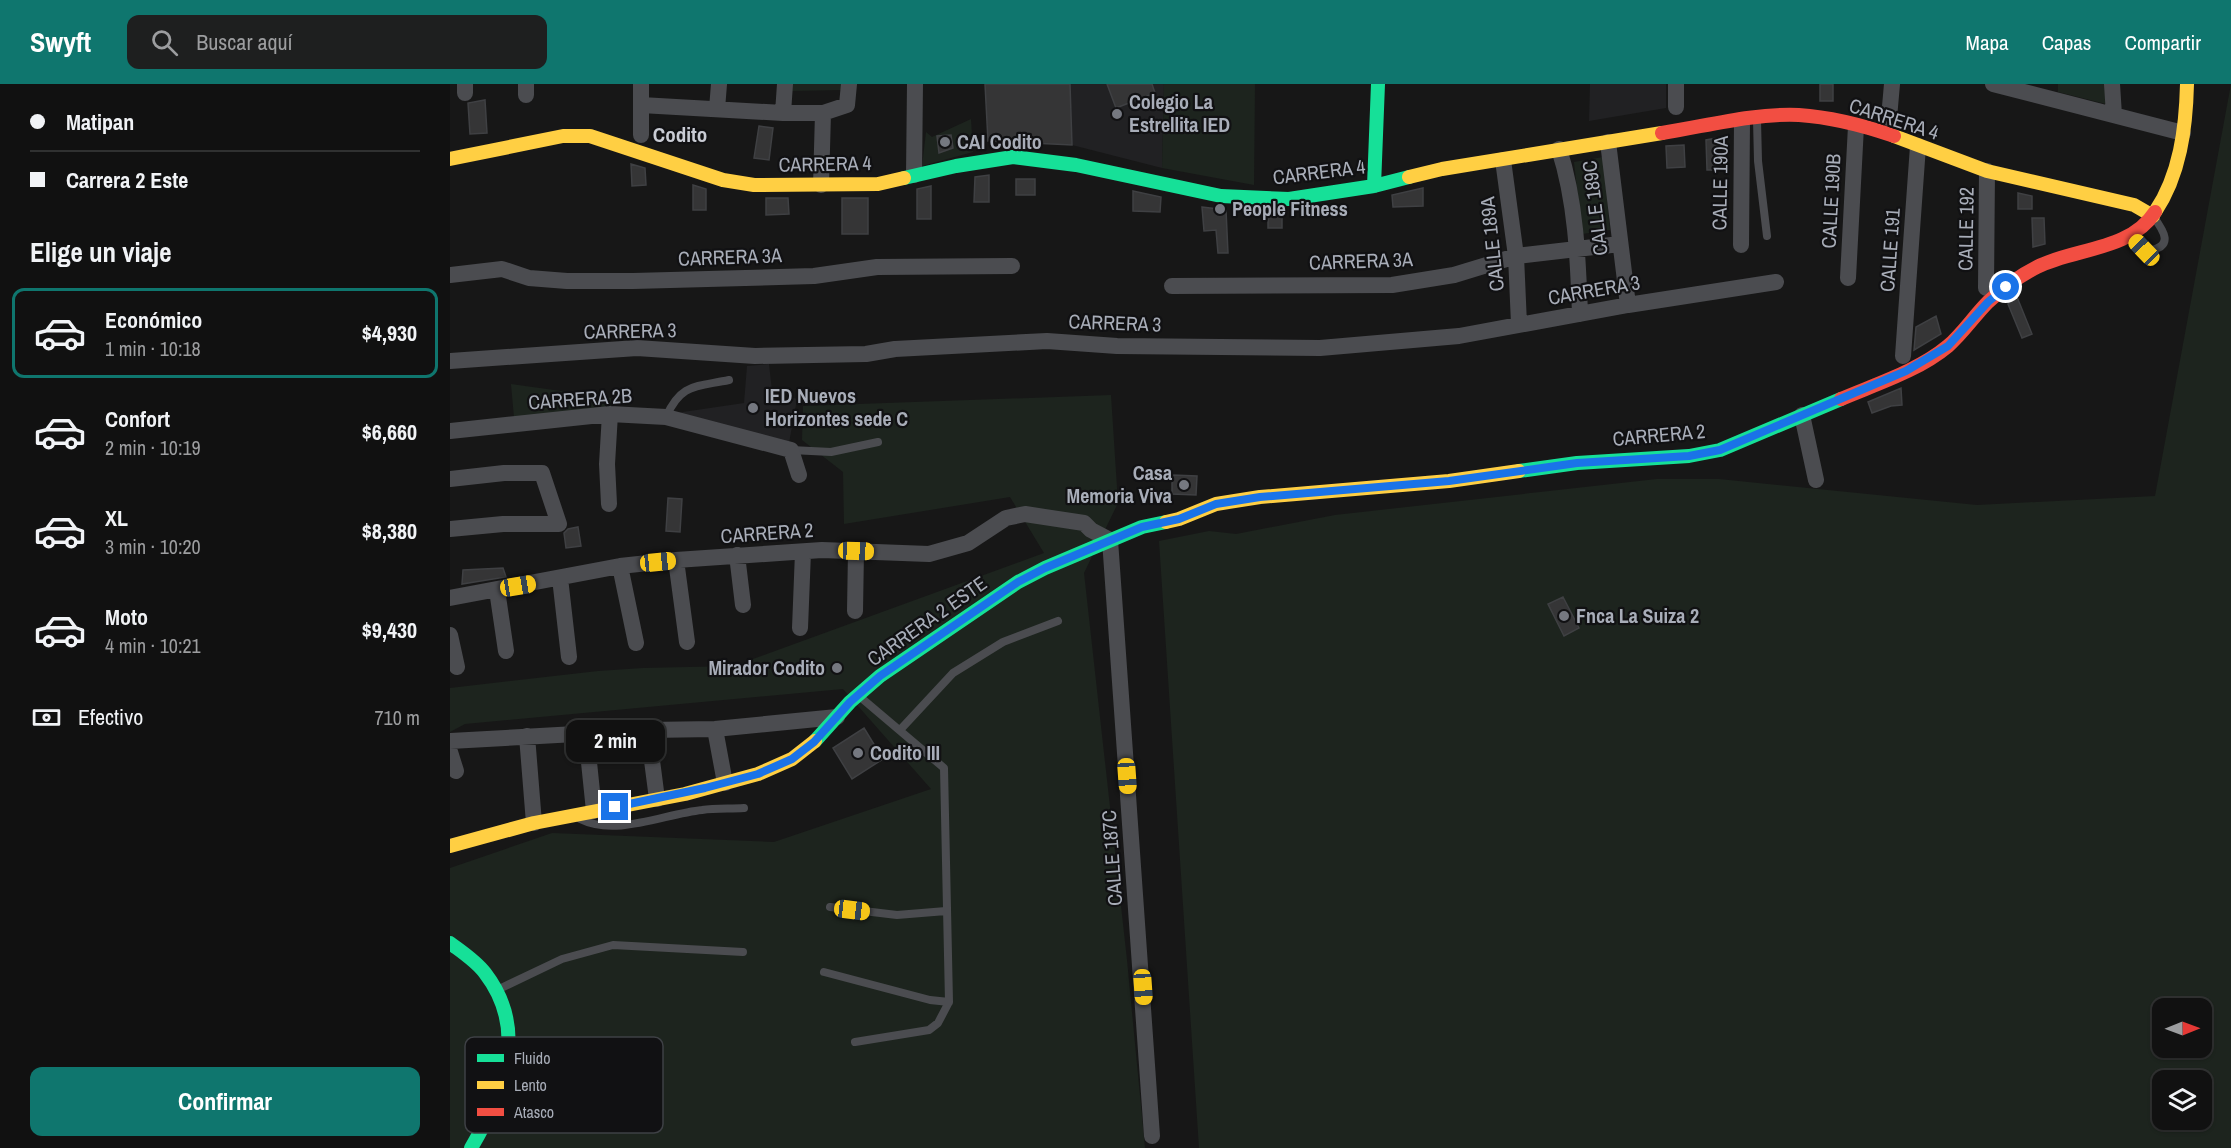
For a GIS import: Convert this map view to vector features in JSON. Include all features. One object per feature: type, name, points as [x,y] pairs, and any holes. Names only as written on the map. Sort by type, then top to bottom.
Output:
[{"type":"main road","points":[[1374,186],[1378,84]]},
{"type":"main road","name":"CARRERA 2","points":[[1179,519],[1216,504],[1260,497],[1449,481],[1597,461],[1689,456],[1720,450],[1906,371],[1948,346],[1988,302],[2021,276],[2039,266],[2130,236],[2153,216],[2164,199],[2175,172],[2186,115],[2187,84]]},
{"type":"main road","name":"CARRERA 4","points":[[450,159],[562,136],[590,136],[723,180],[754,185],[878,184],[994,159],[1013,158],[1076,165],[1221,196],[1289,199],[1374,186],[1442,169],[1559,149],[1749,120],[1798,115],[1826,118],[1856,126],[1987,171],[2118,201],[2153,216]]},
{"type":"main road","name":"CARRERA 2 ESTE","points":[[450,846],[472,842],[534,823],[725,783],[758,774],[792,759],[814,742],[858,695],[880,676],[1018,582],[1142,527],[1179,519]]},
{"type":"main road","points":[[450,943],[486,973],[505,1009],[508,1037]]},
{"type":"main road","points":[[471,1148],[480,1133]]},
{"type":"street","points":[[641,84],[641,135]]},
{"type":"street","points":[[717,109],[718,84]]},
{"type":"street","points":[[783,113],[785,84]]},
{"type":"street","points":[[641,105],[823,113],[847,105],[849,84]]},
{"type":"street","points":[[914,175],[915,84]]},
{"type":"street","points":[[1676,84],[1676,107]]},
{"type":"street","points":[[1889,118],[1892,84]]},
{"type":"street","points":[[1994,84],[2050,91],[2114,116],[2183,134]]},
{"type":"street","points":[[2112,84],[2114,116]]},
{"type":"street","points":[[821,184],[823,113]]},
{"type":"street","name":"CALLE 190A","points":[[1740,245],[1749,120]]},
{"type":"street","name":"CALLE 190B","points":[[1848,278],[1856,126]]},
{"type":"street","name":"CALLE 189C","points":[[1608,142],[1628,305]]},
{"type":"street","name":"CALLE 191","points":[[1903,356],[1918,146]]},
{"type":"street","points":[[1559,149],[1564,164],[1578,249],[1580,314]]},
{"type":"street","name":"CALLE 189A","points":[[1503,160],[1516,256],[1519,324]]},
{"type":"street","name":"CALLE 192","points":[[1986,288],[1987,171]]},
{"type":"street","name":"CARRERA 3A","points":[[1172,286],[1392,285],[1454,275],[1516,256],[1620,244]]},
{"type":"street","name":"CARRERA 3A","points":[[450,275],[502,269],[529,278],[567,281],[633,281],[814,276],[877,267],[1012,266]]},
{"type":"street","name":"CARRERA 3","points":[[450,361],[637,348],[755,356],[866,354],[895,349],[1047,341],[1117,346],[1320,348],[1460,336],[1628,305],[1776,282]]},
{"type":"street","points":[[609,504],[607,464],[610,414]]},
{"type":"street","name":"CARRERA 2B","points":[[450,431],[610,414],[666,417],[791,450]]},
{"type":"street","points":[[1802,415],[1816,480]]},
{"type":"street","points":[[791,450],[799,475]]},
{"type":"street","points":[[450,479],[504,473],[542,473],[559,524],[503,524],[450,529]]},
{"type":"street","name":"CARRERA 2","points":[[450,598],[620,566],[676,560],[803,552],[856,551],[929,554],[968,543],[1006,518],[1025,514],[1084,523],[1091,530],[1110,540]]},
{"type":"street","name":"CALLE 187C","points":[[1110,540],[1152,1136]]},
{"type":"street","points":[[855,611],[856,551]]},
{"type":"street","points":[[800,628],[803,552]]},
{"type":"street","points":[[737,555],[743,605]]},
{"type":"street","points":[[676,560],[687,642]]},
{"type":"street","points":[[620,566],[636,643]]},
{"type":"street","points":[[560,578],[569,657]]},
{"type":"street","points":[[497,590],[506,651]]},
{"type":"street","points":[[450,635],[457,667]]},
{"type":"street","points":[[450,741],[648,730],[715,729],[837,717]]},
{"type":"street","points":[[715,729],[725,783]]},
{"type":"street","points":[[648,730],[657,799]]},
{"type":"street","points":[[586,733],[594,811]]},
{"type":"street","points":[[527,736],[534,823]]},
{"type":"street","points":[[450,752],[456,771]]},
{"type":"lane","points":[[1749,120],[1758,161],[1767,236]]},
{"type":"lane","points":[[2130,236],[2147,251],[2152,251],[2163,244],[2166,234],[2153,216]]},
{"type":"lane","points":[[666,417],[674,400],[688,389],[729,380]]},
{"type":"lane","points":[[791,450],[831,452],[878,442]]},
{"type":"lane","points":[[900,730],[953,673],[1003,642],[1058,621]]},
{"type":"lane","points":[[855,1042],[929,1030],[938,1023],[949,1002],[944,768],[858,695]]},
{"type":"lane","points":[[575,815],[593,825],[610,827],[702,810],[744,808]]},
{"type":"lane","points":[[830,907],[897,915],[946,911]]},
{"type":"lane","points":[[497,991],[562,959],[613,945],[743,952]]},
{"type":"lane","points":[[824,972],[930,1000],[949,1002]]},
{"type":"shaded area","points":[[790,84],[842,84],[843,90],[790,91]]},
{"type":"shaded area","name":"Colegio La Estrellita IED","points":[[1070,84],[1164,84],[1162,168],[1072,145]]},
{"type":"shaded area","points":[[1164,84],[1255,84],[1254,185],[1162,168]]},
{"type":"shaded area","points":[[1590,84],[1666,84],[1666,108],[1589,121]]},
{"type":"shaded area","points":[[2058,84],[2105,84],[2106,104],[2058,92]]},
{"type":"shaded area","points":[[2231,84],[2231,1148],[1199,1148],[1159,541],[1209,531],[1236,534],[1335,515],[1657,479],[1719,479],[1977,505],[2155,496]]},
{"type":"shaded area","points":[[971,119],[973,152],[922,166],[926,132],[932,137]]},
{"type":"shaded area","points":[[1603,157],[1610,230],[1582,234],[1574,162]]},
{"type":"shaded area","name":"IED Nuevos Horizontes sede C","points":[[769,364],[772,391],[797,399],[789,443],[676,413],[744,403],[747,366]]},
{"type":"shaded area","points":[[511,384],[611,398],[611,407],[514,418]]},
{"type":"shaded area","points":[[1111,395],[1118,503],[1084,573],[1127,960],[1145,1148],[450,1148],[450,868],[552,833],[774,842],[931,789],[843,689],[465,724],[450,732],[450,688],[598,671],[734,666],[1044,553],[1010,497],[844,524],[843,472],[802,440],[803,406]]},
{"type":"building","points":[[985,84],[1070,84],[1072,145],[988,141]]},
{"type":"building","points":[[1107,84],[1152,84],[1155,93],[1116,108]]},
{"type":"building","points":[[1820,84],[1833,84],[1833,101],[1820,101]]},
{"type":"building","points":[[485,100],[487,133],[470,134],[468,103]]},
{"type":"building","points":[[759,126],[773,128],[769,160],[754,158]]},
{"type":"building","name":"CAI Codito","points":[[951,135],[953,148],[939,153],[937,136]]},
{"type":"building","points":[[1723,137],[1724,170],[1707,170],[1706,140]]},
{"type":"building","points":[[1684,145],[1685,167],[1667,168],[1666,146]]},
{"type":"building","points":[[631,164],[645,168],[646,185],[632,186]]},
{"type":"building","points":[[989,175],[989,202],[974,202],[975,177]]},
{"type":"building","points":[[1016,179],[1035,179],[1035,195],[1016,195]]},
{"type":"building","points":[[693,185],[706,189],[706,210],[693,210]]},
{"type":"building","points":[[931,186],[931,219],[917,219],[917,189]]},
{"type":"building","points":[[1423,188],[1423,206],[1393,207],[1392,195]]},
{"type":"building","points":[[1133,191],[1161,197],[1160,212],[1133,211]]},
{"type":"building","points":[[2018,193],[2032,196],[2032,209],[2018,209]]},
{"type":"building","points":[[766,198],[788,198],[789,214],[766,215]]},
{"type":"building","points":[[842,198],[868,198],[868,234],[842,234]]},
{"type":"building","points":[[1202,207],[1226,210],[1228,253],[1218,253],[1216,230],[1204,231]]},
{"type":"building","points":[[1268,212],[1282,212],[1282,228],[1268,228]]},
{"type":"building","points":[[2032,218],[2044,218],[2045,244],[2033,247]]},
{"type":"building","points":[[2017,297],[2032,334],[2022,338],[2008,304]]},
{"type":"building","points":[[1936,316],[1941,334],[1914,350],[1916,327]]},
{"type":"building","points":[[1901,388],[1902,405],[1891,406],[1872,413],[1868,402]]},
{"type":"building","name":"Casa Memoria Viva","points":[[1172,475],[1197,476],[1196,495],[1172,494]]},
{"type":"building","points":[[668,498],[682,499],[680,532],[666,531]]},
{"type":"building","points":[[578,527],[581,546],[566,548],[564,533],[568,529]]},
{"type":"building","points":[[503,568],[506,577],[462,584],[463,570]]},
{"type":"building","name":"Fnca La Suiza 2","points":[[1563,597],[1579,628],[1564,636],[1548,604]]},
{"type":"building","name":"Codito III","points":[[864,728],[883,759],[852,779],[833,748]]},
{"type":"traffic: fast","points":[[1374,186],[1378,84]]},
{"type":"traffic: fast","points":[[904,178],[956,166],[1013,157],[1076,165],[1221,196],[1289,199],[1374,186],[1409,177]]},
{"type":"traffic: fast","points":[[1519,471],[1577,463],[1689,456],[1720,450],[1841,399]]},
{"type":"traffic: fast","points":[[815,741],[850,702],[880,676],[1018,582],[1045,568],[1142,527],[1166,522]]},
{"type":"traffic: fast","points":[[450,943],[485,973],[498,995],[506,1017],[509,1037]]},
{"type":"traffic: fast","points":[[471,1148],[480,1133]]},
{"type":"traffic: slow","points":[[2155,212],[2164,198],[2176,167],[2183,134],[2187,84]]},
{"type":"traffic: slow","points":[[1409,177],[1442,169],[1662,133]]},
{"type":"traffic: slow","points":[[450,159],[563,136],[590,136],[723,180],[754,185],[878,184],[904,178]]},
{"type":"traffic: slow","points":[[1894,136],[1987,171],[2134,205],[2153,216]]},
{"type":"traffic: slow","points":[[1166,522],[1216,504],[1260,497],[1449,481],[1519,471]]},
{"type":"traffic: slow","points":[[450,846],[534,823],[685,794],[758,774],[792,759],[815,741]]},
{"type":"traffic: jam","points":[[1662,133],[1748,118],[1799,115],[1847,122],[1894,136]]},
{"type":"traffic: jam","points":[[1841,399],[1896,376],[1936,355],[1953,341],[1988,302],[2024,274],[2052,261],[2116,242],[2144,225],[2155,212]]},
{"type":"place","name":"Colegio La Estrellita IED","points":[[1117,114]]},
{"type":"place","name":"CAI Codito","points":[[945,142]]},
{"type":"place","name":"People Fitness","points":[[1220,209]]},
{"type":"place","name":"IED Nuevos Horizontes sede C","points":[[753,408]]},
{"type":"place","name":"Casa Memoria Viva","points":[[1184,485]]},
{"type":"place","name":"Fnca La Suiza 2","points":[[1564,616]]},
{"type":"place","name":"Mirador Codito","points":[[837,668]]},
{"type":"place","name":"Codito III","points":[[858,753]]},
{"type":"district","name":"Codito","points":[[680,135]]},
{"type":"route","points":[[615,807],[685,794],[758,774],[792,759],[814,742],[850,702],[880,676],[1018,582],[1045,568],[1142,527],[1179,519],[1216,504],[1260,497],[1449,481],[1577,463],[1658,459],[1720,450],[1906,371],[1929,359],[1948,346],[1988,302],[2006,287]]}]
